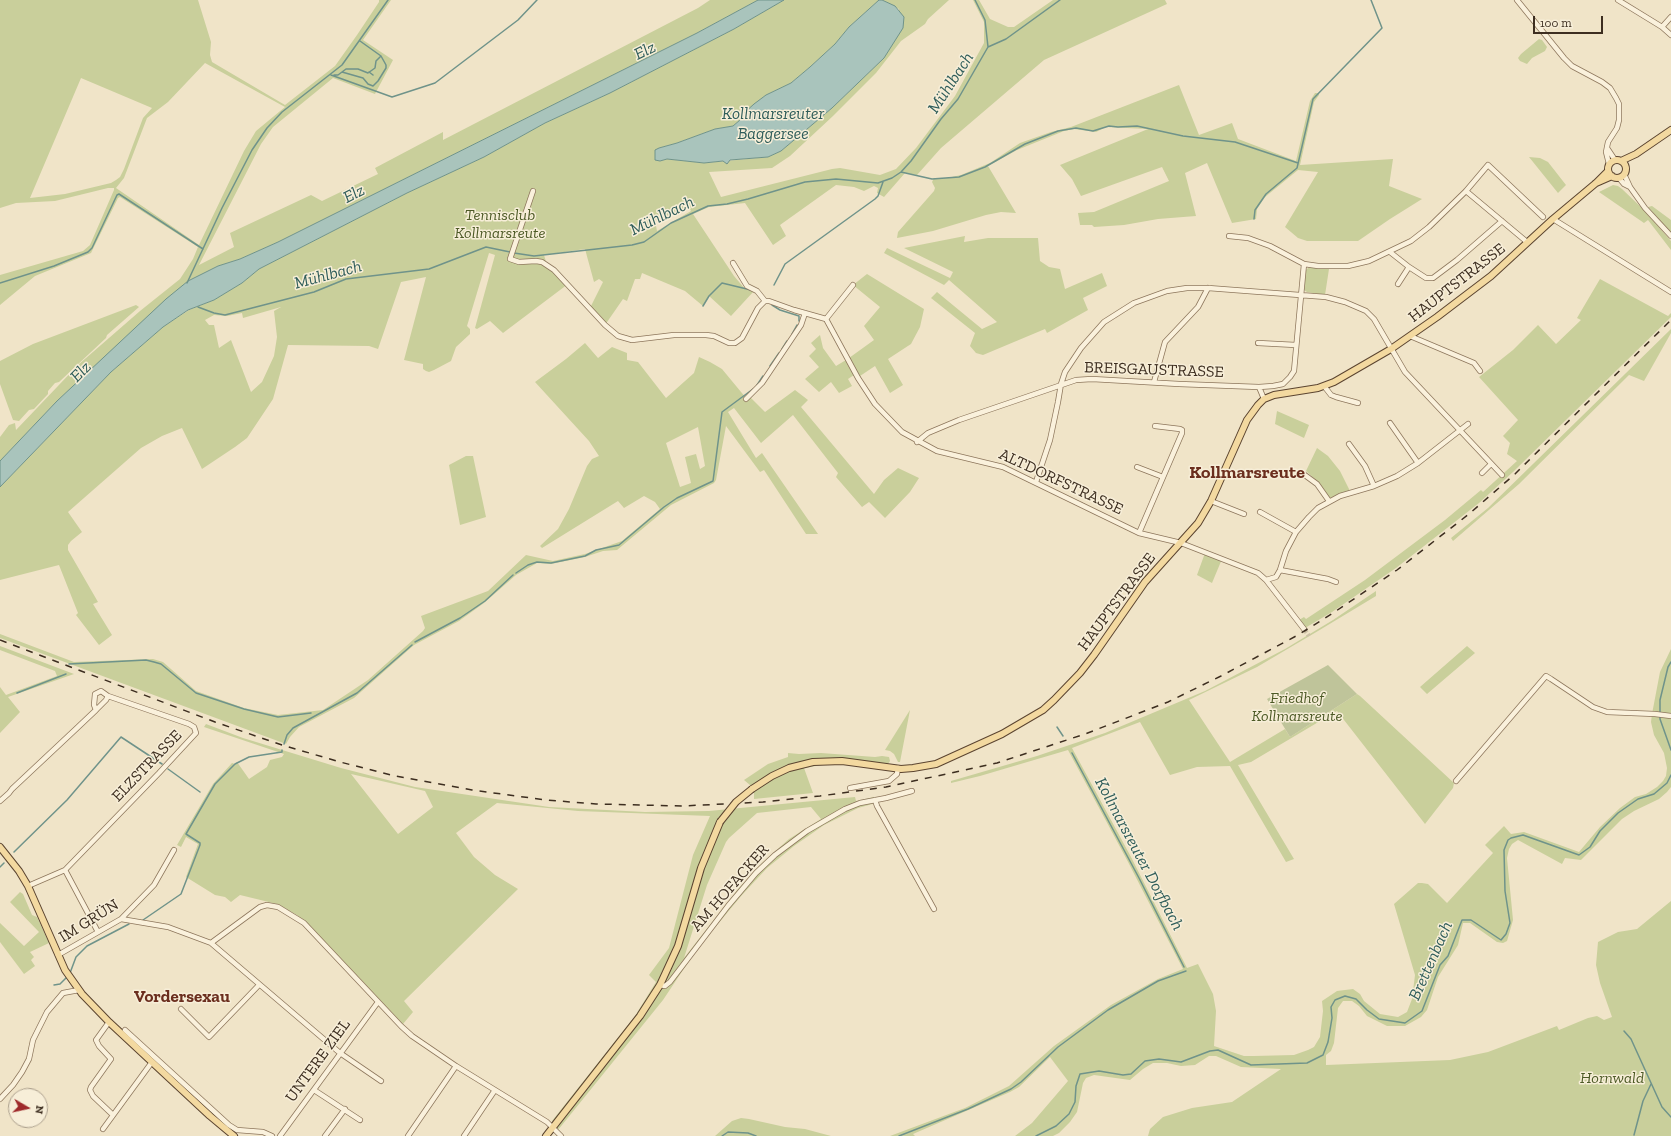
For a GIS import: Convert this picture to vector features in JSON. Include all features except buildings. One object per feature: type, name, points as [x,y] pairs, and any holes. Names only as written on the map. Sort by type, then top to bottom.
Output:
[{"type":"main road","points":[[1613,166],[1636,154],[1671,130]]},
{"type":"main road","points":[[1613,166],[1621,176],[1626,166],[1636,154]]},
{"type":"main road","points":[[1613,166],[1626,166]]},
{"type":"main road","name":"HAUPTSTRASSE","points":[[546,1136],[640,1016],[660,985],[678,946],[705,855],[720,822],[736,802],[772,776],[802,764],[823,761],[842,761],[898,768],[924,766],[949,759],[1002,734],[1043,710],[1080,673],[1145,582],[1198,523],[1211,501],[1246,420],[1264,399],[1285,392],[1324,386],[1349,375],[1391,349],[1491,276],[1527,242],[1596,183],[1613,166]]},
{"type":"main road","points":[[0,847],[19,870],[28,886],[65,970],[79,990],[108,1022],[137,1044],[152,1062],[210,1116],[234,1136]]},
{"type":"street","points":[[1517,0],[1572,66],[1602,82],[1610,88],[1616,98],[1619,104],[1619,120],[1617,128],[1608,142],[1607,148],[1613,166]]},
{"type":"street","points":[[1618,0],[1662,27],[1671,35]]},
{"type":"street","points":[[1662,27],[1671,16]]},
{"type":"street","points":[[1229,236],[1248,238],[1270,246],[1304,264],[1318,266],[1348,266],[1369,261],[1411,241],[1430,227],[1466,191],[1488,165],[1543,217]]},
{"type":"street","points":[[1621,176],[1624,184],[1630,187],[1645,208],[1671,236]]},
{"type":"street","points":[[532,191],[510,258],[519,262],[536,261],[546,265],[558,274],[610,330],[618,336],[630,340],[674,335],[706,334],[717,337],[729,343],[735,343],[742,338],[758,308],[765,301]]},
{"type":"street","points":[[1466,191],[1527,242]]},
{"type":"street","points":[[1553,219],[1671,292]]},
{"type":"street","points":[[1390,252],[1426,278],[1433,278],[1457,260],[1502,221]]},
{"type":"street","points":[[733,262],[747,286],[757,291],[765,301],[826,319],[853,285]]},
{"type":"street","points":[[1285,392],[1283,384],[1294,371],[1304,264]]},
{"type":"street","points":[[1398,284],[1409,267]]},
{"type":"street","points":[[1036,482],[1050,440],[1061,384],[1065,372],[1090,337],[1104,322],[1119,311],[1139,300],[1168,291],[1187,288],[1208,288],[1334,299],[1366,311],[1374,319],[1409,377],[1502,475]]},
{"type":"street","points":[[1154,382],[1165,342],[1198,307],[1208,288]]},
{"type":"street","points":[[746,399],[758,388],[766,377],[801,325],[805,313]]},
{"type":"street","name":"ALTDORFSTRASSE","points":[[826,319],[858,378],[875,404],[902,432],[917,442],[938,451],[1003,467],[1139,533],[1181,543],[1258,573],[1266,580]]},
{"type":"street","points":[[1410,336],[1474,363],[1480,371]]},
{"type":"street","points":[[1258,343],[1296,345]]},
{"type":"street","name":"BREISGAUSTRASSE","points":[[917,442],[928,433],[958,420],[1076,380],[1092,379],[1259,387],[1283,384]]},
{"type":"street","points":[[1324,386],[1331,395],[1336,398],[1358,403]]},
{"type":"street","points":[[1259,387],[1264,399]]},
{"type":"street","points":[[1390,423],[1418,463]]},
{"type":"street","points":[[1304,629],[1266,580],[1276,577],[1280,570],[1286,551],[1296,532],[1309,517],[1329,501],[1340,496],[1374,486],[1397,476],[1418,463],[1468,424]]},
{"type":"street","points":[[1139,533],[1164,477],[1182,430],[1155,426]]},
{"type":"street","points":[[1349,444],[1365,466],[1374,486]]},
{"type":"street","points":[[1482,473],[1491,464]]},
{"type":"street","points":[[1137,467],[1164,477]]},
{"type":"street","points":[[1302,473],[1316,484],[1329,501]]},
{"type":"street","points":[[1211,501],[1244,514]]},
{"type":"street","points":[[1260,512],[1296,532]]},
{"type":"street","points":[[1280,570],[1331,576],[1336,582]]},
{"type":"street","points":[[1456,781],[1546,676],[1593,707],[1607,712],[1671,716]]},
{"type":"street","points":[[0,801],[96,710],[106,700],[108,696],[101,691],[95,694],[94,704],[96,710]]},
{"type":"street","name":"ELZSTRASSE","points":[[28,886],[65,870],[159,774],[196,733],[194,727],[189,724],[108,696]]},
{"type":"street","points":[[850,788],[889,781],[897,774],[898,768]]},
{"type":"street","name":"AM HOFACKER","points":[[660,985],[665,986],[670,982],[728,906],[756,873],[775,854],[807,831],[829,818],[860,803],[912,791]]},
{"type":"street","points":[[875,800],[934,909]]},
{"type":"street","name":"IM GRÜN","points":[[58,955],[121,919],[154,885],[174,850]]},
{"type":"street","points":[[65,870],[98,932]]},
{"type":"street","points":[[211,943],[260,907],[267,904],[278,906],[304,923],[412,1036],[456,1066],[547,1122],[561,1136]]},
{"type":"street","points":[[121,919],[168,926],[211,943],[340,1053],[381,1081]]},
{"type":"street","points":[[180,1009],[209,1037],[259,985]]},
{"type":"street","points":[[0,1099],[13,1085],[22,1072],[28,1059],[33,1040],[48,1012],[63,993],[79,990]]},
{"type":"street","name":"UNTERE ZIEL","points":[[280,1136],[378,1002]]},
{"type":"street","points":[[108,1022],[96,1040],[99,1046],[112,1059],[90,1090],[93,1096],[114,1114]]},
{"type":"street","points":[[125,1030],[137,1044],[229,1125],[237,1130],[263,1132],[272,1136]]},
{"type":"street","points":[[103,1129],[152,1062]]},
{"type":"street","points":[[408,1136],[456,1066]]},
{"type":"street","points":[[314,1090],[360,1120]]},
{"type":"street","points":[[464,1136],[495,1090]]},
{"type":"street","points":[[325,1136],[345,1109]]},
{"type":"green space","points":[[0,0],[198,0],[211,42],[210,55],[212,62],[285,105],[335,66],[379,0],[391,0],[363,40],[393,60],[375,94],[333,78],[273,127],[261,144],[199,265],[234,247],[230,233],[311,195],[322,201],[378,174],[375,168],[443,132],[443,140],[698,8],[710,0],[758,0],[697,33],[278,242],[240,259],[218,266],[188,281],[57,401],[0,461],[0,437],[9,425],[15,423],[16,430],[78,365],[140,311],[180,279],[193,259],[198,247],[120,197],[118,198],[91,253],[35,276],[0,305],[0,275],[83,251],[90,245],[114,188],[108,188],[55,201],[16,203],[0,208]],"holes":[[[205,63],[285,107],[256,131],[244,151],[199,245],[116,188],[124,178],[147,118],[168,102]],[[81,78],[152,108],[143,118],[124,169],[120,177],[116,180],[111,183],[65,194],[30,198]]]},
{"type":"green space","name":"Tennisclub Kollmarsreute","points":[[784,0],[879,0],[849,27],[835,44],[810,67],[791,83],[766,95],[744,113],[740,120],[733,126],[715,129],[659,148],[660,161],[667,159],[704,163],[768,157],[781,151],[832,108],[884,58],[896,36],[899,9],[882,0],[949,0],[928,19],[925,24],[901,41],[876,73],[790,156],[772,168],[709,172],[721,197],[832,169],[840,168],[880,175],[896,169],[916,148],[955,96],[984,43],[984,22],[973,0],[979,0],[990,19],[1008,27],[1014,27],[1053,0],[1165,0],[1167,4],[1044,60],[941,148],[917,175],[905,173],[884,197],[877,193],[878,188],[874,186],[864,191],[854,187],[836,185],[780,225],[786,236],[773,245],[745,203],[709,207],[693,214],[734,276],[745,289],[754,291],[731,316],[709,296],[703,306],[685,291],[642,273],[640,279],[635,279],[627,301],[623,299],[605,325],[590,308],[603,282],[599,279],[594,282],[585,249],[544,255],[547,265],[568,284],[503,333],[490,321],[477,329],[475,328],[495,255],[489,253],[467,326],[470,329],[470,334],[456,347],[451,361],[434,370],[429,372],[426,371],[423,369],[423,364],[404,360],[426,277],[401,282],[378,349],[369,346],[288,345],[273,399],[247,438],[202,469],[182,428],[162,436],[141,448],[68,512],[82,532],[71,541],[68,545],[68,550],[98,602],[93,604],[112,635],[99,645],[76,615],[78,613],[59,565],[0,580],[0,487],[111,372],[163,327],[189,310],[214,300],[242,283],[259,269],[407,193],[484,157],[545,123],[610,93],[734,29]],"holes":[[[689,207],[691,211],[657,231],[655,221]],[[281,307],[274,311],[277,337],[274,356],[262,382],[251,392],[231,340],[219,348],[214,325],[209,325],[205,320],[214,315],[227,316],[242,313],[243,318]]]},
{"type":"green space","points":[[1539,39],[1542,40],[1547,47],[1545,51],[1532,58],[1527,64],[1520,61],[1518,58],[1521,54]]},
{"type":"green space","points":[[1179,85],[1199,135],[1232,123],[1238,139],[1296,161],[1310,101],[1315,93],[1319,93],[1314,102],[1300,165],[1393,159],[1389,186],[1422,199],[1358,241],[1307,241],[1298,238],[1285,227],[1318,172],[1298,170],[1265,197],[1257,209],[1256,219],[1232,223],[1207,163],[1185,173],[1196,216],[1158,219],[1124,225],[1094,227],[1092,225],[1080,225],[1078,213],[1094,212],[1169,181],[1162,167],[1081,196],[1072,179],[1060,165],[1148,129],[1106,127],[1096,132],[1074,129],[1064,131],[1017,150],[988,166],[1016,213],[1001,212],[986,215],[933,231],[897,238],[898,232],[934,191],[935,188],[932,182],[934,178],[947,178],[961,175],[990,163],[1020,143],[1051,132],[1071,127]]},
{"type":"green space","points":[[1529,157],[1540,158],[1548,162],[1566,185],[1558,193]]},
{"type":"green space","points":[[1613,185],[1622,189],[1644,210],[1671,241],[1671,250],[1648,220],[1644,223],[1599,192]]},
{"type":"green space","points":[[1652,206],[1671,220],[1671,233],[1648,207]]},
{"type":"green space","points":[[965,236],[964,242],[988,238],[1038,238],[1040,261],[1049,267],[1060,269],[1065,289],[1102,273],[1107,286],[1083,298],[1088,310],[1047,333],[1045,329],[983,355],[976,353],[970,346],[975,333],[931,298],[937,292],[982,329],[997,322],[949,280],[944,285],[884,253],[887,248],[950,278],[953,272],[904,248]]},
{"type":"green space","points":[[1309,267],[1329,269],[1325,295],[1307,292],[1304,290],[1305,271]]},
{"type":"green space","points":[[867,274],[924,309],[920,327],[911,344],[888,359],[903,385],[890,393],[875,366],[860,376],[849,358],[874,340],[864,326],[880,307],[853,285]]},
{"type":"green space","points":[[1600,279],[1668,316],[1671,313],[1671,317],[1513,472],[1479,503],[1396,568],[1332,612],[1305,628],[1299,620],[1304,617],[1306,619],[1365,580],[1445,520],[1481,490],[1483,492],[1517,461],[1507,454],[1510,443],[1503,436],[1518,420],[1479,377],[1513,350],[1538,325],[1556,344],[1581,320],[1577,318]]},
{"type":"green space","points":[[136,305],[139,307],[107,335],[106,338],[59,382],[55,383],[48,391],[48,394],[34,409],[29,410],[19,421],[13,420],[0,384],[0,361],[33,344]]},
{"type":"green space","points":[[1671,329],[1671,333],[1644,381],[1629,375],[1519,484],[1453,541],[1451,538],[1488,508]]},
{"type":"green space","points":[[820,335],[823,348],[836,366],[846,360],[854,375],[848,379],[852,386],[839,393],[831,382],[819,392],[805,379],[819,367],[809,356],[816,349],[811,343]]},
{"type":"green space","points":[[585,343],[598,358],[612,347],[627,353],[627,360],[638,362],[666,398],[694,373],[699,357],[722,369],[746,398],[749,396],[765,412],[795,390],[808,400],[801,407],[874,494],[884,480],[898,468],[919,478],[910,492],[885,518],[869,502],[862,507],[836,477],[838,473],[793,415],[761,443],[734,408],[728,412],[756,458],[762,453],[818,534],[806,534],[764,470],[760,472],[726,426],[716,480],[714,483],[671,505],[617,550],[603,551],[585,557],[551,564],[537,563],[516,575],[484,603],[459,621],[414,645],[354,698],[299,727],[286,744],[0,638],[0,634],[74,662],[153,659],[163,662],[196,691],[244,708],[278,715],[323,710],[368,680],[423,631],[425,628],[421,616],[488,591],[526,555],[553,561],[585,554],[622,541],[660,509],[655,502],[644,496],[624,508],[618,501],[542,548],[540,546],[558,529],[569,509],[587,466],[592,459],[599,456],[589,441],[535,382]],"holes":[[[698,427],[705,466],[700,469],[696,454],[685,457],[691,483],[680,487],[666,443]]]},
{"type":"green space","points":[[1277,411],[1309,425],[1304,438],[1275,424]]},
{"type":"green space","points":[[1317,448],[1328,456],[1340,471],[1350,491],[1330,498],[1320,484],[1306,471]]},
{"type":"green space","points":[[466,456],[473,456],[486,517],[460,525],[449,465]]},
{"type":"green space","points":[[1205,553],[1222,559],[1212,583],[1197,575]]},
{"type":"green space","name":"Hornwald","points":[[1376,591],[1376,596],[1257,667],[1189,700],[1230,762],[1285,729],[1290,737],[1357,694],[1454,783],[1453,788],[1425,824],[1337,711],[1251,762],[1238,765],[1294,859],[1286,862],[1230,766],[1197,767],[1170,775],[1140,722],[1072,748],[1131,857],[1187,968],[1198,964],[1213,994],[1216,1011],[1214,1046],[1244,1056],[1294,1055],[1308,1050],[1314,1047],[1320,1037],[1323,1011],[1322,1001],[1337,991],[1353,989],[1360,994],[1364,1001],[1380,1014],[1398,1017],[1407,1012],[1412,999],[1415,975],[1394,904],[1418,883],[1428,884],[1447,903],[1493,853],[1485,845],[1504,826],[1511,834],[1524,832],[1579,852],[1600,827],[1620,808],[1635,797],[1646,794],[1657,787],[1666,776],[1667,768],[1664,753],[1654,735],[1651,722],[1660,672],[1671,649],[1671,787],[1667,792],[1659,799],[1634,811],[1622,819],[1581,860],[1565,858],[1562,864],[1518,840],[1512,844],[1507,858],[1513,920],[1507,941],[1503,943],[1497,942],[1470,923],[1463,923],[1458,945],[1438,977],[1427,1010],[1421,1017],[1405,1026],[1387,1026],[1367,1016],[1359,1006],[1352,1001],[1343,1001],[1338,1008],[1334,1043],[1331,1051],[1326,1055],[1326,1065],[1450,1060],[1488,1052],[1557,1026],[1559,1030],[1588,1018],[1597,1016],[1604,1020],[1612,1017],[1600,983],[1596,965],[1598,942],[1618,932],[1637,929],[1671,901],[1671,1136],[1148,1136],[1150,1129],[1163,1117],[1192,1108],[1232,1102],[1281,1069],[1241,1067],[1216,1056],[1209,1056],[1195,1065],[1181,1066],[1167,1063],[1153,1063],[1130,1080],[1094,1075],[1086,1078],[1083,1083],[1077,1112],[1059,1133],[1053,1136],[1015,1136],[1032,1123],[1068,1081],[1050,1057],[1019,1087],[1010,1092],[913,1134],[915,1136],[890,1136],[965,1108],[1009,1086],[1054,1046],[1111,1005],[1158,979],[1183,969],[1068,750],[980,776],[951,783],[951,781],[1037,756],[1105,733],[1205,691],[1285,649],[1333,620]]},
{"type":"green space","points":[[0,646],[74,674],[8,697],[20,712],[0,733],[0,687],[6,695],[57,676],[55,671],[0,650]]},
{"type":"green space","points":[[1467,646],[1475,653],[1427,694],[1420,687]]},
{"type":"green space","name":"Friedhof Kollmarsreute","points":[[1328,665],[1357,694],[1290,737],[1267,699]]},
{"type":"green space","points":[[910,710],[900,762],[898,762],[894,754],[885,750]]},
{"type":"green space","points":[[206,724],[243,738],[341,768],[415,787],[549,807],[645,812],[709,811],[855,797],[856,801],[874,797],[876,803],[858,808],[824,825],[794,846],[767,868],[742,895],[697,949],[663,1000],[558,1130],[552,1121],[635,1016],[656,982],[649,975],[669,948],[693,855],[710,816],[578,811],[497,803],[456,833],[474,857],[495,875],[518,889],[404,1001],[413,1012],[403,1024],[310,926],[297,915],[277,904],[240,895],[231,902],[225,897],[215,895],[186,877],[198,844],[186,837],[181,847],[177,845],[213,784],[232,763],[235,764],[237,762],[249,779],[267,767],[270,760],[282,757],[284,754],[204,727]],"holes":[[[351,774],[425,791],[433,807],[398,834]],[[811,807],[821,819],[789,839],[762,863],[738,889],[684,958],[707,885],[729,838],[757,813]]]},
{"type":"green space","points":[[788,753],[821,753],[875,757],[882,756],[889,757],[890,761],[888,764],[881,764],[880,770],[852,765],[822,765],[804,768],[813,793],[754,799],[754,793],[750,785],[744,780],[768,764],[788,757]]},
{"type":"green space","points":[[20,892],[23,894],[32,915],[37,917],[49,943],[30,952],[34,957],[31,960],[35,966],[24,974],[0,942],[0,923],[24,946],[39,932],[10,902]]},
{"type":"green space","points":[[741,1118],[785,1127],[805,1129],[831,1136],[715,1136],[732,1121]]},
{"type":"water","points":[[758,0],[784,0],[734,29],[610,93],[545,123],[484,157],[407,193],[259,269],[242,283],[214,300],[188,310],[163,327],[111,372],[0,487],[0,461],[57,401],[166,299],[188,281],[218,266],[240,259],[278,242],[697,33]]},
{"type":"water","name":"Kollmarsreuter Baggersee","points":[[879,0],[895,6],[904,17],[903,28],[884,58],[832,108],[781,151],[768,157],[730,160],[727,164],[723,161],[704,163],[667,159],[660,161],[655,160],[655,150],[659,148],[715,129],[733,126],[754,104],[766,95],[791,83],[810,67],[835,44],[849,27]]},
{"type":"waterway","points":[[187,283],[222,208],[252,150],[267,128],[282,112],[342,65],[388,0]]},
{"type":"waterway","points":[[331,75],[392,97],[435,83],[518,20],[537,0]]},
{"type":"waterway","points":[[975,0],[985,20],[988,47]]},
{"type":"waterway","name":"Mühlbach","points":[[514,253],[534,256],[632,245],[644,242],[671,223],[708,206],[727,204],[748,199],[805,182],[836,179],[878,183],[892,178],[901,172],[911,161],[941,119],[958,99],[988,47],[1006,39],[1060,0]]},
{"type":"waterway","points":[[1254,219],[1255,210],[1266,194],[1297,168],[1313,99],[1382,28],[1371,0]]},
{"type":"waterway","points":[[334,75],[338,75],[346,69],[358,69],[368,73],[375,68],[376,61],[381,56],[360,41]]},
{"type":"waterway","points":[[342,72],[363,78],[368,84],[373,86],[386,68],[381,56]]},
{"type":"waterway","points":[[369,72],[373,75]]},
{"type":"waterway","points":[[901,172],[932,179],[959,177],[985,167],[1025,144],[1058,131],[1076,128],[1093,131],[1109,126],[1137,126],[1183,136],[1235,142],[1298,163]]},
{"type":"waterway","points":[[774,285],[785,264],[875,199],[878,196],[883,182]]},
{"type":"waterway","points":[[0,283],[54,266],[88,252],[92,248],[117,195],[119,194],[203,249]]},
{"type":"waterway","name":"Mühlbach","points":[[198,307],[214,313],[225,315],[314,292],[346,279],[429,269],[486,247],[510,252]]},
{"type":"waterway","points":[[703,306],[709,296],[722,283],[751,290]]},
{"type":"waterway","points":[[772,305],[780,310],[799,316],[799,321]]},
{"type":"waterway","points":[[792,334],[797,325]]},
{"type":"waterway","points":[[782,349],[787,341]]},
{"type":"waterway","points":[[770,366],[779,353]]},
{"type":"waterway","points":[[757,385],[763,376]]},
{"type":"waterway","points":[[516,573],[528,565],[537,562],[551,563],[585,556],[596,550],[619,545],[677,498],[713,481],[722,412],[753,389]]},
{"type":"waterway","points":[[415,642],[460,618],[485,601],[513,575]]},
{"type":"waterway","points":[[284,744],[287,735],[293,728],[357,693],[412,645]]},
{"type":"waterway","points":[[69,664],[146,660],[161,664],[196,693],[244,709],[278,717],[311,713]]},
{"type":"waterway","name":"Brettenbach","points":[[1671,662],[1668,667],[1660,700],[1660,719],[1671,750]]},
{"type":"waterway","points":[[17,693],[66,674]]},
{"type":"waterway","name":"Kollmarsreuter Dorfbach","points":[[1057,727],[1063,736]]},
{"type":"waterway","points":[[14,852],[67,800],[121,737],[162,764]]},
{"type":"waterway","points":[[143,920],[181,894],[200,845],[200,843],[186,834],[215,784],[235,764],[249,757],[282,752],[282,750]]},
{"type":"waterway","name":"Kollmarsreuter Dorfbach","points":[[1072,753],[1139,878],[1184,967]]},
{"type":"waterway","points":[[168,769],[200,792]]},
{"type":"waterway","name":"Brettenbach","points":[[1036,1136],[1056,1126],[1069,1114],[1075,1102],[1076,1086],[1080,1074],[1099,1071],[1123,1075],[1131,1074],[1145,1061],[1159,1059],[1181,1062],[1210,1051],[1218,1050],[1251,1065],[1307,1063],[1323,1055],[1328,1042],[1332,1018],[1331,1007],[1335,1000],[1345,996],[1356,999],[1379,1019],[1405,1023],[1422,1011],[1440,965],[1448,956],[1462,920],[1471,920],[1501,940],[1506,934],[1510,923],[1505,891],[1504,850],[1508,840],[1523,835],[1579,855],[1590,847],[1600,831],[1618,813],[1638,799],[1654,794],[1667,783],[1671,775]]},
{"type":"waterway","points":[[0,867],[4,863]]},
{"type":"waterway","points":[[70,973],[76,957],[87,946],[129,924]]},
{"type":"waterway","name":"Kollmarsreuter Dorfbach","points":[[899,1136],[968,1109],[1011,1089],[1021,1082],[1058,1047],[1108,1010],[1158,981],[1186,971]]},
{"type":"waterway","points":[[54,985],[60,984],[68,976]]},
{"type":"waterway","points":[[1624,1031],[1631,1039],[1662,1107],[1671,1117]]},
{"type":"waterway","points":[[1634,1135],[1643,1101],[1651,1084]]},
{"type":"waterway","name":"Brettenbach","points":[[722,1136],[728,1132],[748,1133],[756,1136]]},
{"type":"tunnel","points":[[1304,629],[1309,636]]},
{"type":"railway","points":[[0,640],[215,722],[282,745],[395,776],[472,790],[546,800],[596,804],[682,806],[763,802],[886,787],[997,763],[1085,734],[1168,702],[1298,635],[1397,570],[1469,514],[1515,474],[1671,320]]},
{"type":"district","name":"Kollmarsreute","points":[[1247,473]]},
{"type":"district","name":"Vordersexau","points":[[182,997]]},
{"type":"water label","name":"Elz","points":[[645,51]]},
{"type":"water label","name":"Elz","points":[[354,194]]},
{"type":"water label","name":"Elz","points":[[81,372]]}]
